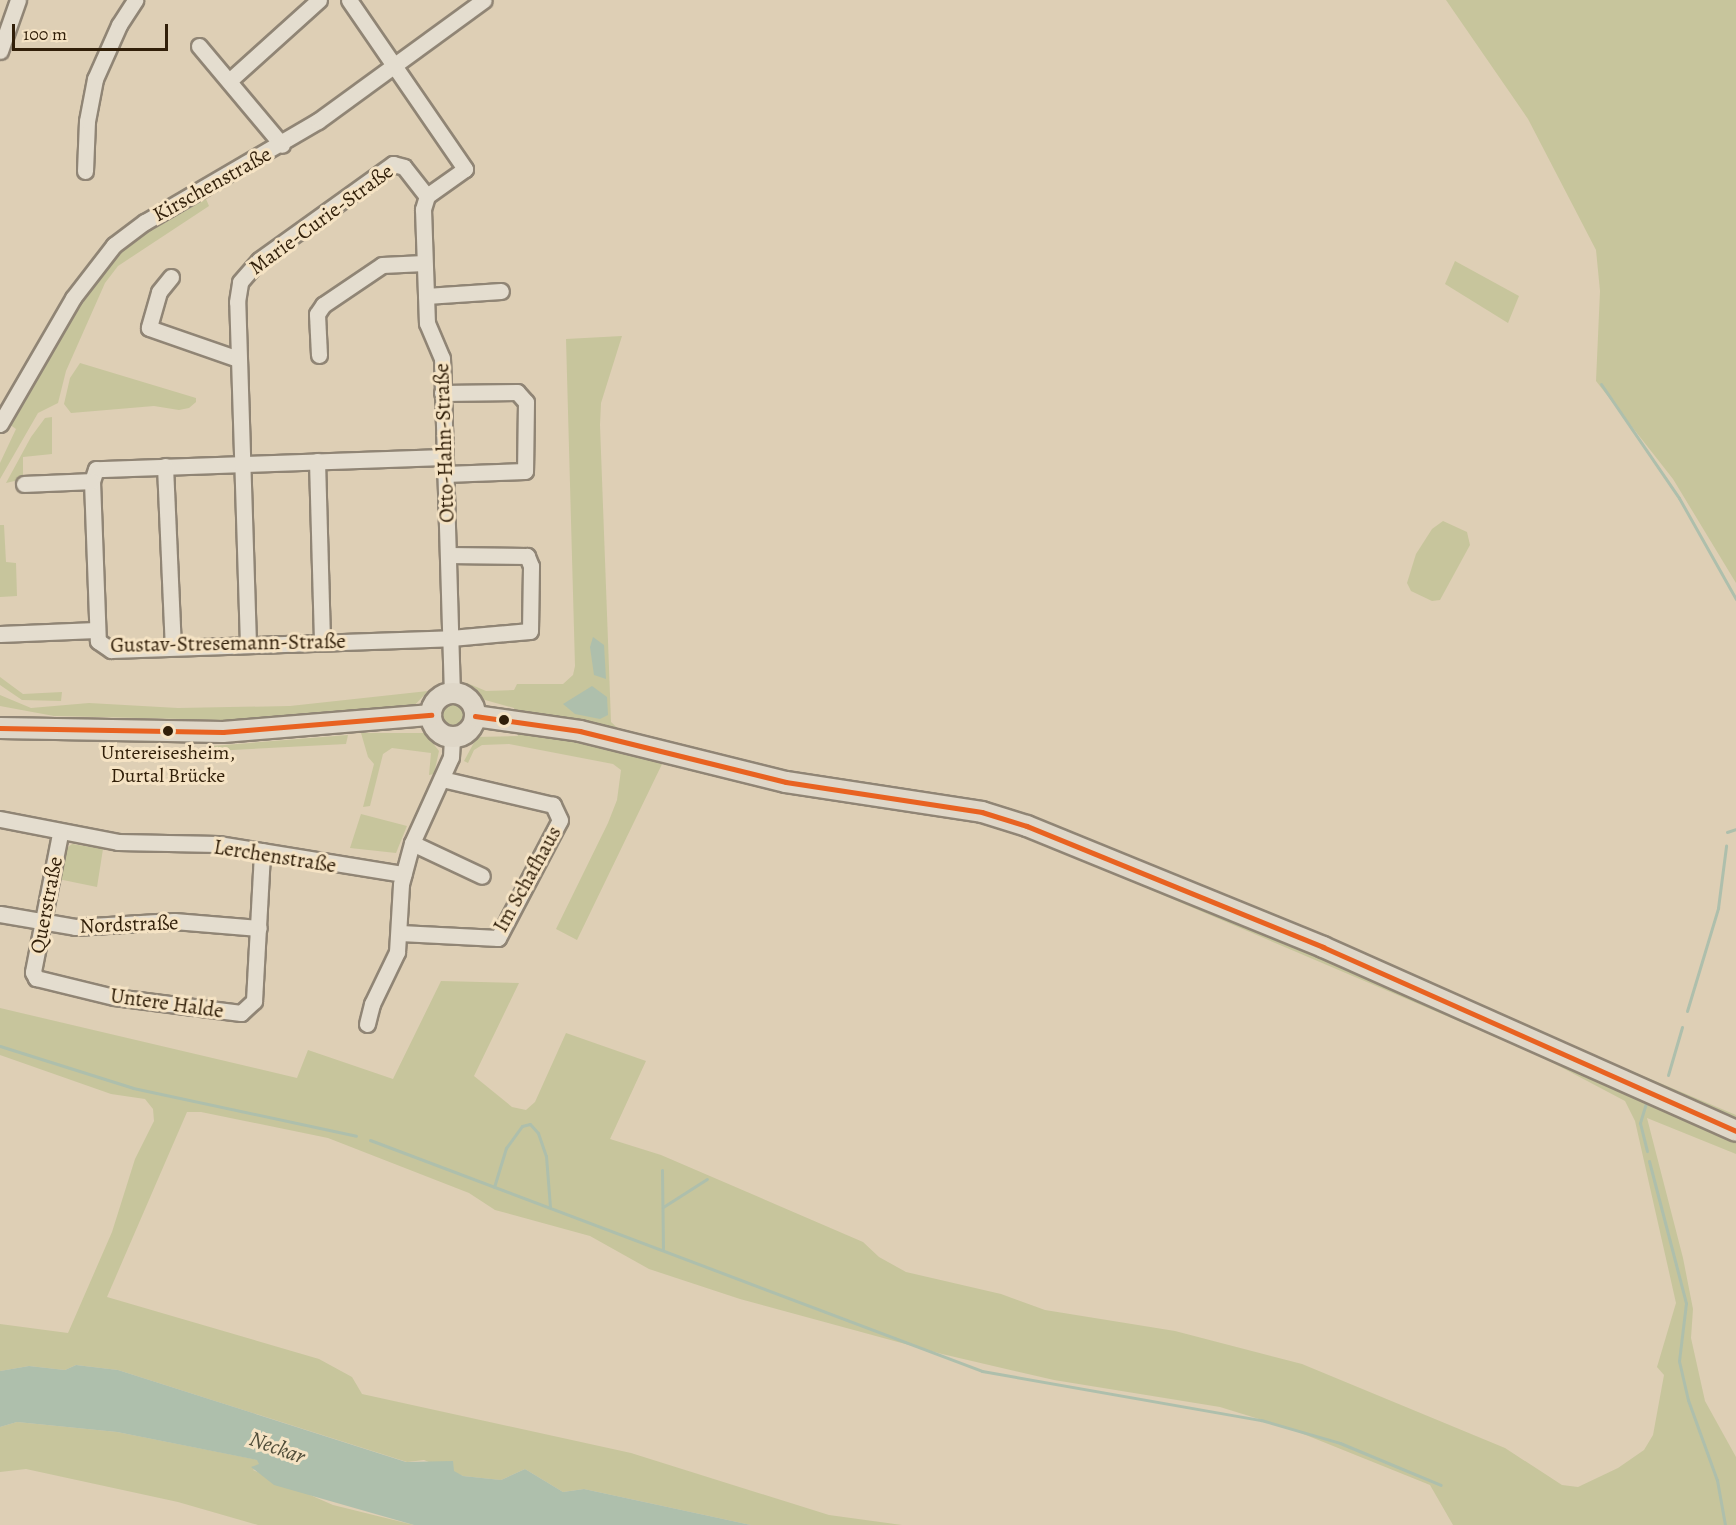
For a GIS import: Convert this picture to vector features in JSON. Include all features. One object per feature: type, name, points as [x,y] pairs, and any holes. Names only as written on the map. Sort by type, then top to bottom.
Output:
[{"type":"main road","points":[[453,693],[471,702],[475,716],[468,732],[452,737],[438,731],[431,715],[435,703],[453,693]]},
{"type":"main road","points":[[0,728],[222,732],[431,715]]},
{"type":"main road","points":[[475,716],[580,731],[786,782],[982,812],[1027,826],[1323,947],[1736,1131]]},
{"type":"street","points":[[0,51],[18,0]]},
{"type":"street","points":[[84,171],[87,121],[95,79],[119,25],[135,0]]},
{"type":"street","points":[[229,81],[319,0]]},
{"type":"street","points":[[349,0],[393,69],[465,169],[427,196]]},
{"type":"street","name":"Kirschenstraße","points":[[2,417],[100,260],[132,231],[282,145],[393,69],[483,0]]},
{"type":"street","points":[[199,46],[282,145]]},
{"type":"street","name":"Marie-Curie-Straße","points":[[248,644],[237,290],[248,269],[393,164],[404,166],[427,196]]},
{"type":"street","name":"Otto-Hahn-Straße","points":[[427,196],[423,209],[427,323],[442,358],[453,693]]},
{"type":"street","points":[[319,355],[317,314],[323,304],[382,265],[424,263]]},
{"type":"street","points":[[171,277],[159,292],[149,328],[238,359]]},
{"type":"street","points":[[426,296],[501,291]]},
{"type":"street","points":[[442,393],[522,394],[526,402],[528,468],[522,472],[445,474]]},
{"type":"street","points":[[24,484],[92,482],[93,474],[100,467],[444,458]]},
{"type":"street","points":[[317,461],[322,640]]},
{"type":"street","points":[[165,466],[173,646]]},
{"type":"street","name":"Gustav-Stresemann-Straße","points":[[92,482],[96,630],[98,641],[104,648],[451,638],[530,631],[531,566],[527,556],[448,555]]},
{"type":"street","points":[[0,634],[96,630]]},
{"type":"street","points":[[367,1024],[400,933],[404,874],[412,843],[451,757],[452,737]]},
{"type":"street","name":"Im Schafhaus","points":[[400,933],[498,938],[560,820],[553,806],[442,779]]},
{"type":"street","name":"Lerchenstraße","points":[[0,819],[60,834],[118,842],[218,844],[404,874]]},
{"type":"street","name":"Querstraße","points":[[34,976],[60,834]]},
{"type":"street","points":[[412,843],[482,876]]},
{"type":"street","name":"Untere Halde","points":[[34,976],[53,985],[114,997],[241,1013],[249,1010],[254,1001],[261,851]]},
{"type":"street","name":"Nordstraße","points":[[0,915],[43,922],[117,927],[174,921],[259,928]]},
{"type":"shaded area","points":[[1446,0],[1736,0],[1736,583],[1673,479],[1596,381],[1600,291],[1596,250],[1528,119]]},
{"type":"shaded area","points":[[206,199],[209,206],[118,266],[105,283],[66,371],[58,403],[38,413],[0,479],[0,463],[16,429],[6,422],[95,277],[131,242]]},
{"type":"shaded area","points":[[1455,261],[1519,296],[1508,323],[1445,284]]},
{"type":"shaded area","points":[[622,336],[601,403],[600,425],[611,722],[623,733],[775,769],[1009,809],[1736,1115],[1736,1154],[1647,1118],[1683,1258],[1693,1309],[1691,1338],[1705,1401],[1736,1457],[1736,1525],[1453,1525],[1430,1485],[1291,1429],[1220,1407],[1054,1380],[942,1354],[740,1299],[649,1269],[590,1236],[495,1210],[469,1193],[328,1138],[201,1112],[187,1112],[107,1297],[319,1359],[352,1377],[362,1394],[631,1453],[829,1515],[902,1525],[751,1525],[584,1489],[563,1492],[525,1469],[501,1480],[463,1476],[424,1460],[407,1462],[118,1370],[76,1365],[65,1370],[29,1366],[0,1371],[0,1324],[68,1333],[112,1232],[135,1159],[154,1121],[153,1109],[145,1099],[111,1094],[0,1055],[0,1008],[297,1078],[308,1050],[393,1079],[441,981],[519,983],[474,1076],[512,1107],[526,1110],[535,1102],[566,1033],[646,1061],[610,1139],[661,1155],[863,1242],[879,1257],[906,1272],[1001,1294],[1045,1310],[1175,1331],[1302,1364],[1505,1448],[1562,1485],[1578,1487],[1618,1468],[1644,1450],[1653,1435],[1664,1375],[1657,1367],[1676,1303],[1635,1121],[1625,1101],[1538,1055],[1015,832],[960,817],[664,760],[577,940],[556,929],[608,823],[617,800],[621,770],[613,764],[509,744],[482,745],[474,750],[468,763],[464,761],[477,737],[518,736],[514,708],[478,698],[467,691],[467,683],[486,691],[514,690],[517,684],[563,684],[573,675],[575,666],[566,339]]},
{"type":"shaded area","points":[[80,363],[196,398],[196,402],[189,408],[179,410],[154,406],[71,413],[64,404],[70,378]]},
{"type":"shaded area","points":[[52,417],[52,454],[23,457],[23,479],[6,483],[31,437],[45,418]]},
{"type":"shaded area","points":[[1443,521],[1467,532],[1470,545],[1440,600],[1432,601],[1411,591],[1407,583],[1416,554],[1432,529]]},
{"type":"shaded area","points":[[0,525],[4,525],[6,562],[16,563],[17,596],[0,597]]},
{"type":"shaded area","points":[[0,677],[23,694],[62,692],[61,701],[22,700],[0,685]]},
{"type":"shaded area","points":[[428,691],[412,708],[270,721],[54,716],[0,706],[0,695],[31,708],[89,703],[178,708],[290,706]]},
{"type":"shaded area","points":[[453,699],[464,704],[469,715],[464,726],[453,731],[442,726],[437,715],[442,704]]},
{"type":"shaded area","points":[[361,733],[425,733],[439,751],[434,774],[429,775],[431,753],[392,748],[383,754],[370,806],[363,807],[374,764],[368,757]]},
{"type":"shaded area","points":[[348,735],[346,744],[213,751],[212,746]]},
{"type":"shaded area","points":[[361,814],[407,826],[396,853],[350,848]]},
{"type":"shaded area","points":[[72,844],[103,849],[97,887],[58,879],[64,850]]},
{"type":"shaded area","points":[[17,1422],[117,1432],[258,1460],[260,1464],[253,1470],[333,1505],[414,1525],[258,1525],[178,1502],[26,1469],[0,1472],[0,1427]]},
{"type":"water","points":[[593,637],[604,645],[606,679],[594,675],[590,647]]},
{"type":"water","points":[[592,686],[607,697],[608,715],[600,719],[575,714],[563,704]]},
{"type":"water","name":"Neckar","points":[[76,1365],[118,1370],[406,1462],[453,1461],[454,1471],[463,1476],[501,1480],[525,1469],[563,1492],[584,1489],[751,1525],[414,1525],[274,1485],[251,1467],[259,1464],[257,1460],[117,1432],[17,1422],[0,1427],[0,1371],[29,1366],[65,1370]]},
{"type":"waterway","points":[[1601,384],[1679,498],[1736,599]]},
{"type":"waterway","points":[[1727,832],[1736,829]]},
{"type":"waterway","points":[[1687,1011],[1718,908],[1726,846]]},
{"type":"waterway","points":[[1668,1075],[1682,1027]]},
{"type":"waterway","points":[[0,1046],[133,1088],[356,1136]]},
{"type":"waterway","points":[[1646,1103],[1640,1123],[1647,1151]]},
{"type":"waterway","points":[[494,1187],[506,1148],[522,1126],[530,1124],[538,1133],[546,1156],[550,1207]]},
{"type":"waterway","points":[[370,1140],[982,1371],[1261,1420],[1340,1443],[1441,1485]]},
{"type":"waterway","points":[[1649,1161],[1686,1303],[1679,1361],[1688,1400],[1717,1480],[1725,1525]]},
{"type":"waterway","points":[[662,1170],[663,1249]]},
{"type":"waterway","points":[[663,1207],[707,1179]]},
{"type":"transit line","points":[[0,728],[223,732],[431,715]]},
{"type":"transit line","points":[[475,716],[580,731],[786,782],[982,812],[1027,826],[1323,947],[1736,1131]]},
{"type":"place","name":"Untereisesheim, Durtal Brücke","points":[[168,731]]}]
